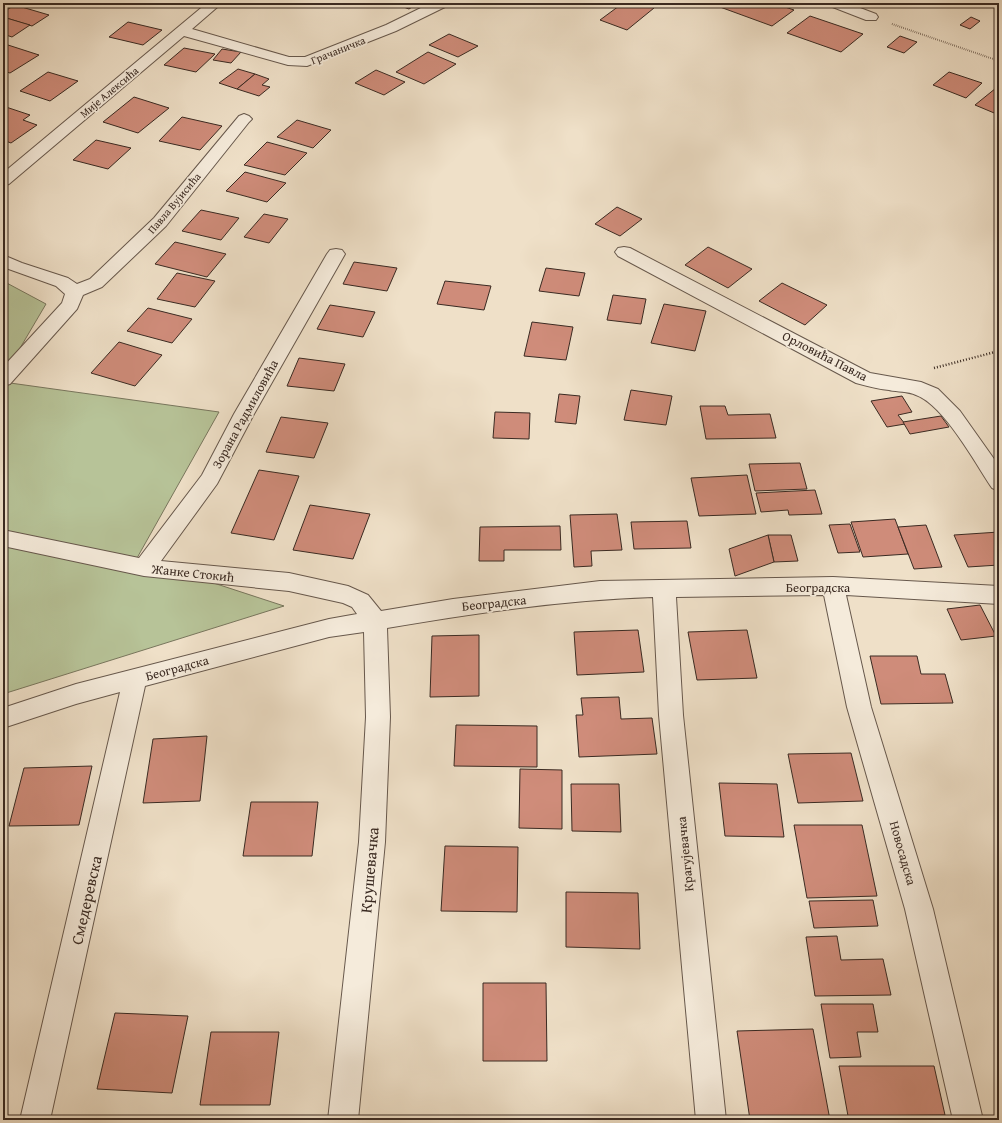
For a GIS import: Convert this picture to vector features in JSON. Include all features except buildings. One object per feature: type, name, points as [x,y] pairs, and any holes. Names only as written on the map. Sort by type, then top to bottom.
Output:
[{"type":"street","name":"Мије Алексића","points":[[3,181],[215,3]]},
{"type":"street","name":"Грачаничка","points":[[182,31],[288,61],[307,62],[391,28],[442,3]]},
{"type":"street","points":[[835,3],[871,17]]},
{"type":"street","name":"Павла Вујисића","points":[[75,292],[96,283],[160,222],[244,119]]},
{"type":"street","name":"Орловића Павла","points":[[624,252],[863,378],[922,389],[932,393],[948,409],[999,483]]},
{"type":"street","name":"Зорана Радмиловића","points":[[144,568],[210,479],[244,414],[336,254]]},
{"type":"street","points":[[3,260],[16,267],[62,282],[75,292],[71,305],[3,379]]},
{"type":"street","name":"Жанке Стокић","points":[[3,538],[144,568],[289,582],[340,594],[360,601],[375,620]]},
{"type":"street","name":"Београдска","points":[[3,718],[76,694],[329,628],[453,608],[600,590],[664,588],[833,586],[999,595]]},
{"type":"street","name":"Новосадска","points":[[833,586],[860,707],[919,909],[968,1120]]},
{"type":"street","name":"Крагујевачка","points":[[664,588],[671,715],[711,1120]]},
{"type":"street","name":"Крушевачка","points":[[343,1120],[372,842],[378,717],[375,620]]},
{"type":"street","name":"Смедеревска","points":[[35,1120],[135,679]]},
{"type":"path","points":[[871,17],[999,61]]},
{"type":"path","points":[[930,368],[999,351]]},
{"type":"green space","points":[[3,281],[46,304],[3,377]]},
{"type":"green space","points":[[3,382],[219,412],[137,558],[284,606],[3,694]]}]
